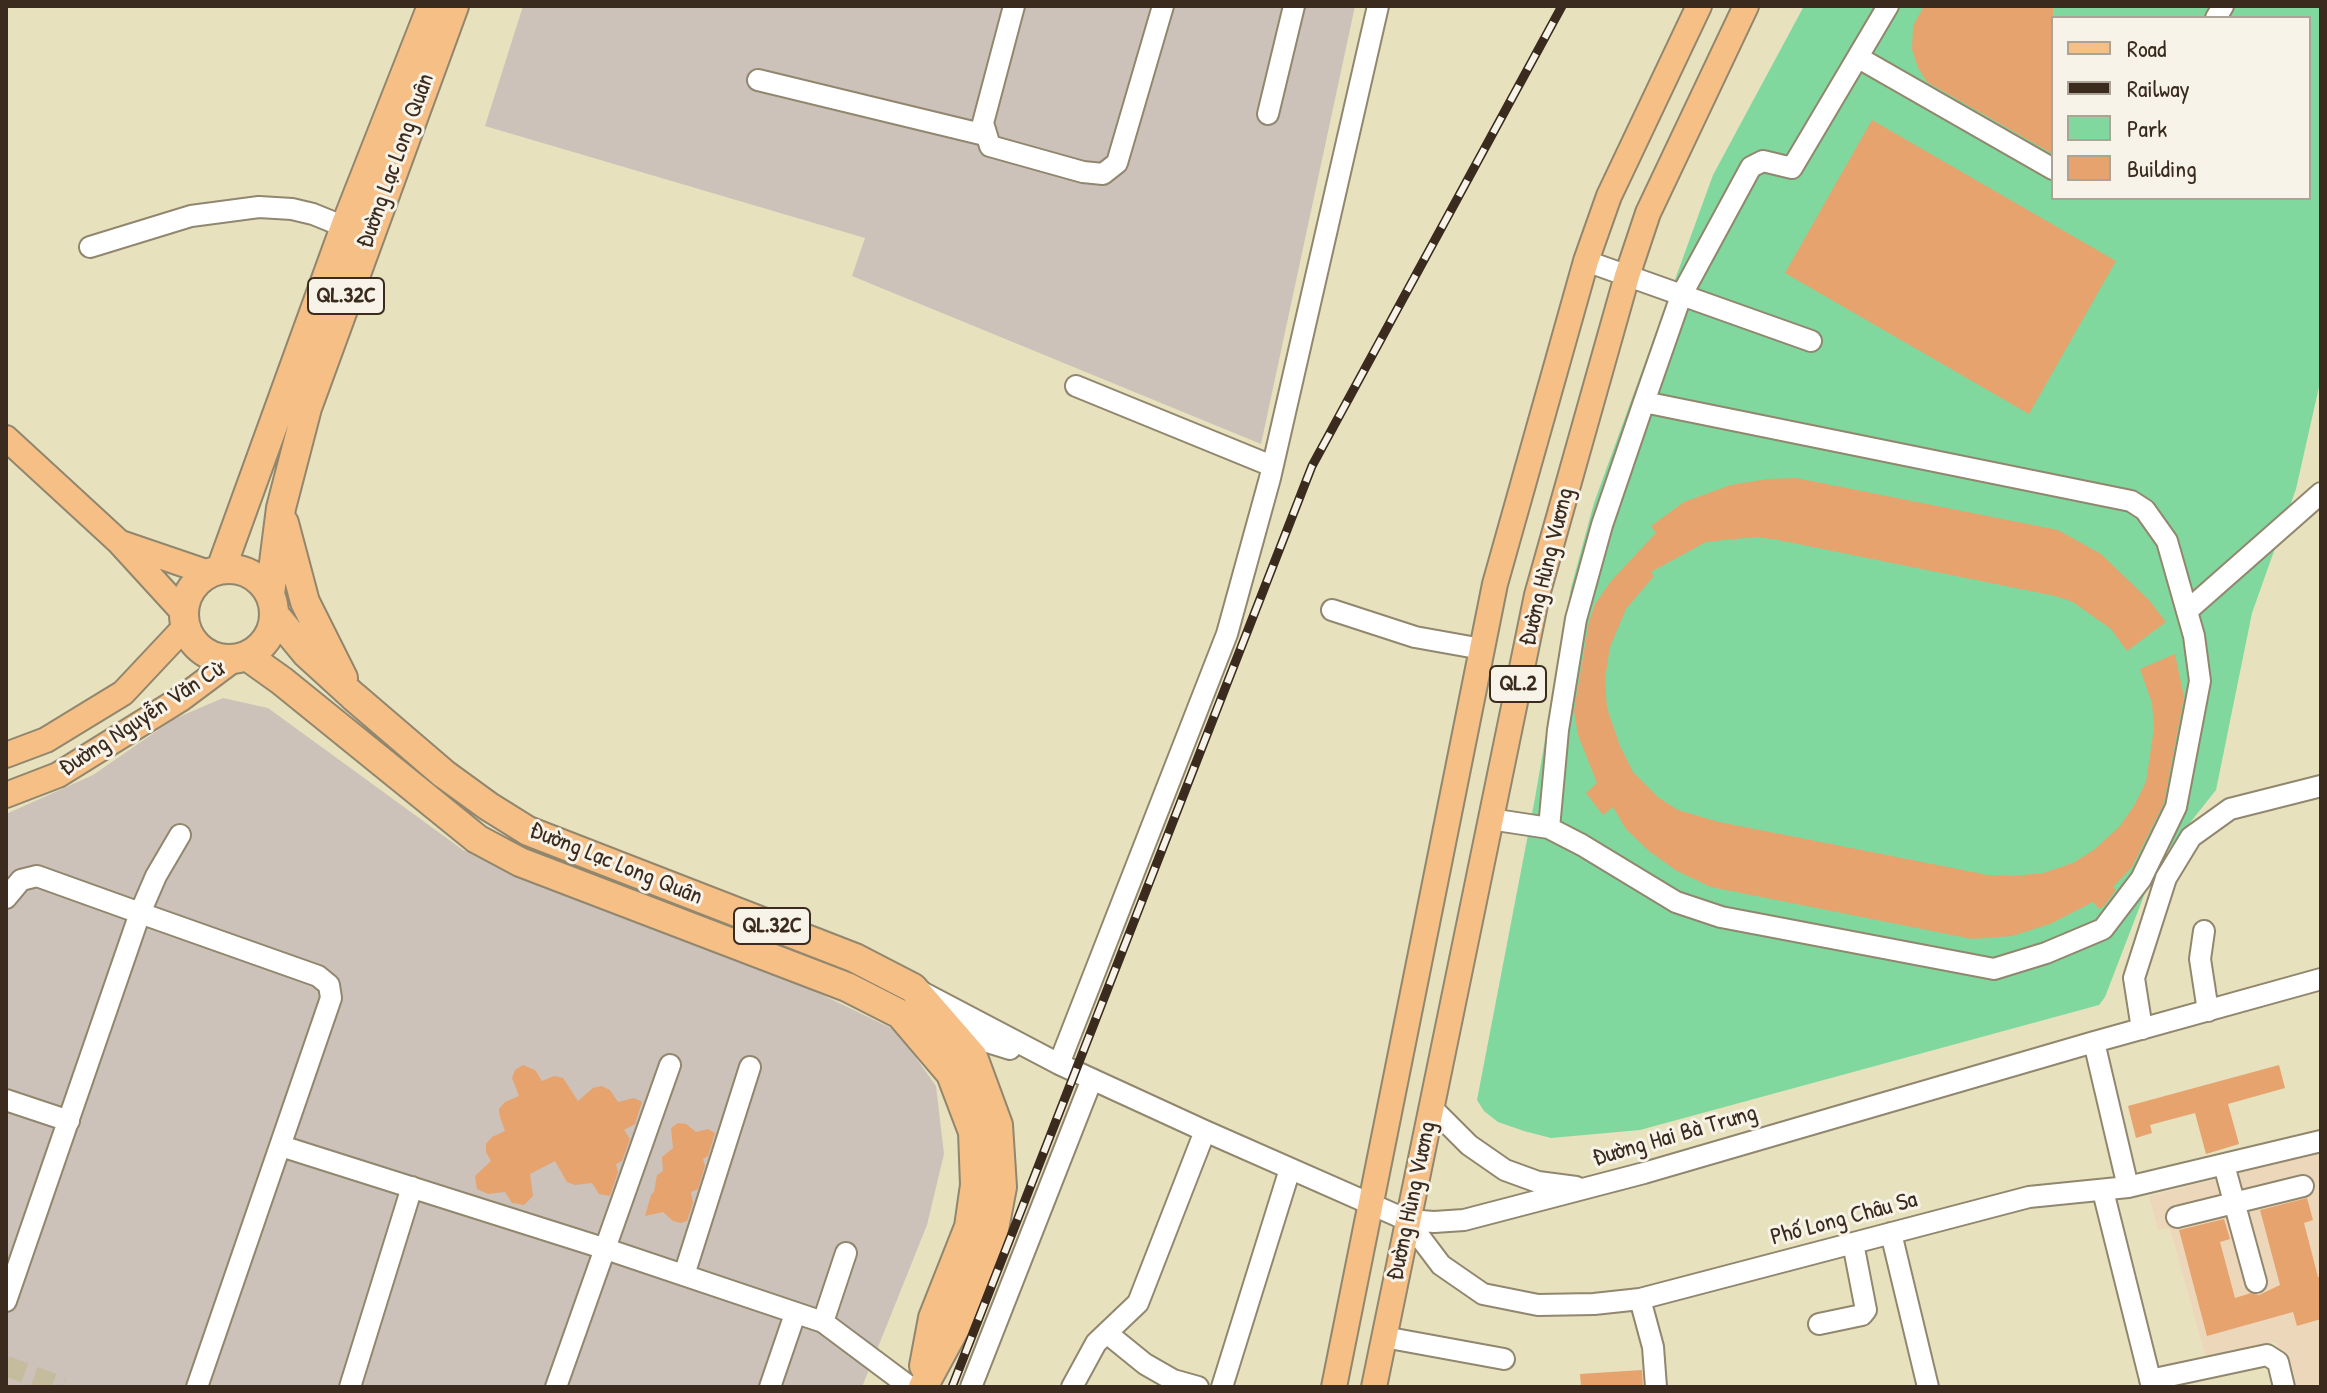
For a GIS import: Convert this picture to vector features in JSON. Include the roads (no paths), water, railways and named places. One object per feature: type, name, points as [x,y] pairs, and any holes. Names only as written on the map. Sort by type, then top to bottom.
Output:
[{"type":"highway","name":"Đường Lạc Long Quân","points":[[432,6],[413,84],[307,408],[281,508],[272,604],[307,654],[444,774],[488,806],[528,831],[855,958],[913,988],[973,1057],[998,1125],[1002,1187],[993,1234],[955,1328],[922,1387]]},
{"type":"highway","name":"Đường Lạc Long Quân","points":[[215,571],[345,227],[454,6]]},
{"type":"highway","points":[[281,508],[305,602],[353,696]]},
{"type":"highway","name":"QL.32C","points":[[235,569],[249,573],[261,582],[272,604],[273,627],[267,639],[240,658],[218,658],[204,652],[192,642],[184,620],[191,589],[215,571],[235,569]]},
{"type":"highway","name":"Đường Lạc Long Quân","points":[[240,658],[282,681],[477,839],[505,854],[847,987],[900,1014],[951,1074],[973,1132],[975,1185],[969,1227],[933,1318],[922,1387]]},
{"type":"main road","name":"Đường Hùng Vương","points":[[1334,1387],[1495,584],[1586,261],[1609,196],[1699,6]]},
{"type":"main road","name":"Đường Hùng Vương","points":[[1374,1387],[1537,595],[1627,276],[1648,213],[1746,6]]},
{"type":"main road","points":[[6,438],[119,542],[184,620]]},
{"type":"main road","points":[[119,542],[215,571]]},
{"type":"main road","name":"Đường Nguyễn Văn Cừ","points":[[6,755],[46,740],[123,693],[184,620]]},
{"type":"main road","name":"Đường Nguyễn Văn Cừ","points":[[6,795],[58,775],[240,658]]},
{"type":"street","points":[[1014,6],[983,123],[990,146],[1083,172],[1103,174],[1117,163],[1163,6]]},
{"type":"street","points":[[1268,114],[1294,6]]},
{"type":"street","points":[[1059,1064],[1227,634],[1272,466],[1378,6]]},
{"type":"street","points":[[1549,828],[1558,730],[1576,619],[1602,525],[1681,296],[1751,167],[1763,161],[1792,168],[1888,6]]},
{"type":"street","points":[[1859,58],[2051,168]]},
{"type":"street","points":[[758,80],[985,135]]},
{"type":"street","points":[[90,247],[191,216],[259,207],[292,209],[345,227]]},
{"type":"street","points":[[1586,261],[1811,341]]},
{"type":"street","points":[[1076,386],[1272,466]]},
{"type":"street","points":[[1490,819],[1549,828],[1676,902],[1721,917],[1994,969],[2046,953],[2103,929],[2141,879],[2176,807],[2200,681],[2194,636],[2167,541],[2145,510],[2131,501],[1644,402]]},
{"type":"street","points":[[2187,611],[2321,493]]},
{"type":"street","points":[[1332,610],[1415,637],[1482,649]]},
{"type":"street","points":[[2142,1029],[2134,978],[2166,878],[2191,837],[2230,809],[2321,786]]},
{"type":"street","points":[[6,1301],[140,913],[156,876],[180,835]]},
{"type":"street","points":[[6,898],[21,880],[37,876],[318,976],[329,985],[331,998],[197,1387]]},
{"type":"street","points":[[2204,931],[2200,959],[2208,1011]]},
{"type":"street","name":"Đường Hai Bà Trưng","points":[[913,988],[1059,1064],[1205,1131],[1407,1220],[1434,1222],[1464,1220],[1584,1189],[2321,979]]},
{"type":"street","name":"Đường Hai Bà Trưng","points":[[900,1014],[1059,1064]]},
{"type":"street","points":[[2094,1042],[2128,1187]]},
{"type":"street","points":[[556,1387],[670,1065]]},
{"type":"street","points":[[684,1275],[750,1067]]},
{"type":"street","points":[[971,1387],[1092,1079]]},
{"type":"street","points":[[6,1100],[69,1121]]},
{"type":"street","points":[[1431,1107],[1469,1145],[1505,1170],[1538,1182],[1584,1189]]},
{"type":"street","points":[[1072,1387],[1096,1343],[1138,1303],[1205,1131]]},
{"type":"street","name":"Phố Long Châu Sa","points":[[1407,1220],[1430,1253],[1466,1285],[1483,1294],[1556,1307],[1640,1299],[2029,1197],[2128,1187],[2321,1141]]},
{"type":"street","points":[[281,1146],[606,1249],[823,1322],[910,1387]]},
{"type":"street","points":[[2224,1165],[2256,1282]]},
{"type":"street","points":[[1222,1387],[1290,1169]]},
{"type":"street","points":[[2177,1217],[2303,1186]]},
{"type":"street","points":[[350,1387],[412,1187]]},
{"type":"street","points":[[2103,1191],[2151,1384],[2267,1355],[2278,1362],[2284,1387]]},
{"type":"street","points":[[1891,1233],[1928,1387]]},
{"type":"street","points":[[1819,1324],[1862,1315],[1866,1310],[1853,1243]]},
{"type":"street","points":[[823,1322],[846,1253]]},
{"type":"street","points":[[1640,1299],[1653,1347],[1656,1387]]},
{"type":"street","points":[[770,1387],[795,1314]]},
{"type":"street","points":[[1108,1334],[1145,1364],[1173,1380],[1198,1387]]},
{"type":"street","points":[[1384,1337],[1504,1359]]},
{"type":"tunnel","points":[[6,1366],[63,1387]]},
{"type":"railway","points":[[952,1387],[1312,466],[1562,6]]}]
